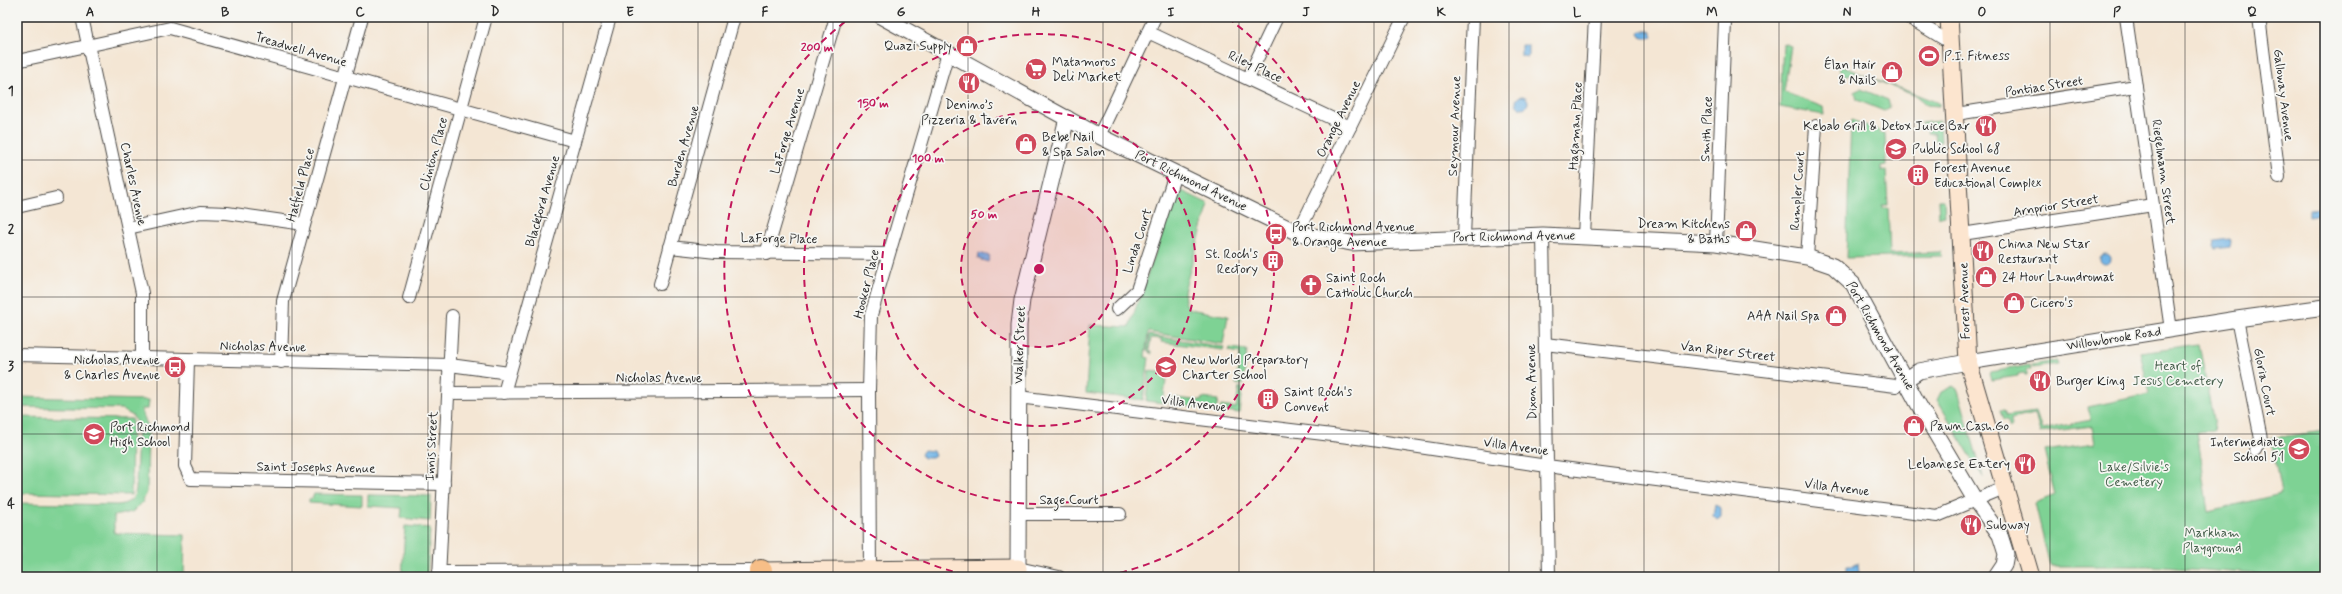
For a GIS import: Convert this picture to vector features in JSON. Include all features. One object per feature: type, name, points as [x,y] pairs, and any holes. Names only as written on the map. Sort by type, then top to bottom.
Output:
[{"type":"main road","name":"Forest Avenue","points":[[1949,17],[1956,114],[1968,362],[2031,577]]},
{"type":"main road","points":[[761,574],[1018,572]]},
{"type":"street","name":"Charles Avenue","points":[[82,17],[142,292],[142,359]]},
{"type":"street","name":"Hatfield Place","points":[[281,362],[282,301],[362,17]]},
{"type":"street","name":"Clinton Place","points":[[409,298],[486,17]]},
{"type":"street","name":"Blackford Avenue","points":[[504,393],[610,17]]},
{"type":"street","name":"Burden Avenue","points":[[660,284],[734,17]]},
{"type":"street","name":"LaForge Avenue","points":[[766,254],[836,17]]},
{"type":"street","name":"Port Richmond Avenue","points":[[882,17],[1099,136],[1298,233],[1351,243],[1464,237],[1543,235],[1716,243],[1807,257],[1833,266],[1853,284],[1905,380],[1975,500],[2000,535],[2005,547],[2004,565],[1996,577]]},
{"type":"street","points":[[1099,136],[1155,17]]},
{"type":"street","points":[[1248,78],[1277,17]]},
{"type":"street","name":"Orange Avenue","points":[[1298,233],[1404,17]]},
{"type":"street","name":"Seymour Avenue","points":[[1464,237],[1473,17]]},
{"type":"street","name":"Hagaman Place","points":[[1584,236],[1595,17]]},
{"type":"street","name":"Smith Place","points":[[1716,243],[1725,21],[1727,17]]},
{"type":"street","points":[[1908,17],[1952,43]]},
{"type":"street","name":"Riegelmann Street","points":[[2126,17],[2171,330]]},
{"type":"street","name":"Galloway Avenue","points":[[2259,17],[2279,177]]},
{"type":"street","name":"Treadwell Avenue","points":[[17,61],[170,28],[575,141]]},
{"type":"street","name":"Riley Place","points":[[1148,32],[1350,127]]},
{"type":"street","name":"Hooker Place","points":[[870,573],[869,390],[871,315],[948,53]]},
{"type":"street","name":"Pontiac Street","points":[[1956,114],[2136,86]]},
{"type":"street","name":"Walker Street","points":[[1018,572],[1019,325],[1022,300],[1067,118]]},
{"type":"street","name":"Rumpler Court","points":[[1807,257],[1816,126]]},
{"type":"street","name":"Linda Court","points":[[1117,309],[1137,290],[1175,174]]},
{"type":"street","points":[[17,207],[56,198]]},
{"type":"street","name":"Arnprior Street","points":[[1962,234],[2154,205]]},
{"type":"street","points":[[128,228],[202,212],[227,213],[304,224]]},
{"type":"street","name":"Dixon Avenue","points":[[1543,235],[1549,577]]},
{"type":"street","name":"LaForge Place","points":[[670,246],[716,252],[766,254],[888,254]]},
{"type":"street","name":"Willowbrook Road","points":[[1905,380],[1919,371],[1968,362],[2237,319],[2325,307]]},
{"type":"street","name":"Innis Street","points":[[439,575],[452,316]]},
{"type":"street","name":"Gloria Court","points":[[2237,319],[2261,439],[2256,450]]},
{"type":"street","name":"Van Riper Street","points":[[1545,344],[1896,386],[1905,380]]},
{"type":"street","name":"Nicholas Avenue","points":[[17,355],[450,365],[509,373]]},
{"type":"street","name":"Saint Josephs Avenue","points":[[188,360],[185,466],[189,477],[195,480],[444,484]]},
{"type":"street","name":"Nicholas Avenue","points":[[449,393],[869,390]]},
{"type":"street","name":"Villa Avenue","points":[[1018,398],[1365,439],[1547,466],[1937,516],[2004,488]]},
{"type":"street","name":"Sage Court","points":[[1018,514],[1120,514]]},
{"type":"street","points":[[1018,572],[1059,577]]},
{"type":"street","points":[[439,575],[761,574]]},
{"type":"green space","points":[[1783,43],[1791,46],[1784,92],[1823,107],[1824,115],[1780,107]]},
{"type":"green space","points":[[1838,65],[1939,103],[1939,106],[1927,105],[1916,96],[1858,73],[1842,76]]},
{"type":"green space","points":[[1861,89],[1888,100],[1890,107],[1884,111],[1857,100],[1855,92]]},
{"type":"green space","points":[[1851,120],[1879,130],[1880,133],[1885,133],[1886,165],[1881,166],[1881,171],[1886,171],[1888,205],[1883,205],[1883,208],[1888,208],[1890,254],[1941,252],[1942,256],[1846,258]]},
{"type":"green space","points":[[1940,121],[1941,142],[1936,142],[1935,133],[1928,133],[1928,125],[1921,125],[1921,123]]},
{"type":"green space","points":[[1178,189],[1209,204],[1184,291],[1185,302],[1189,309],[1228,316],[1223,344],[1148,332],[1145,357],[1149,358],[1143,400],[1086,393],[1090,325],[1129,327]]},
{"type":"green space","points":[[1938,200],[1944,200],[1945,216],[1939,217]]},
{"type":"green space","points":[[1149,335],[1224,347],[1223,350],[1161,342],[1162,339],[1151,338],[1149,350],[1152,354],[1147,351]]},
{"type":"green space","points":[[2199,344],[2215,430],[2196,432],[2208,511],[2281,494],[2271,438],[2325,431],[2325,577],[2297,577],[2151,566],[2050,566],[2035,503],[2055,495],[2044,451],[2095,444],[2092,426],[2040,433],[2035,414],[2011,419],[2012,427],[2010,428],[2007,420],[2003,420],[2000,410],[2004,410],[2006,416],[2036,412],[2042,430],[2090,420],[2088,407],[2149,394],[2140,352]]},
{"type":"green space","points":[[1230,348],[1247,350],[1243,385],[1236,384],[1240,353],[1229,351]]},
{"type":"green space","points":[[2057,361],[2058,364],[2033,368],[2032,365]]},
{"type":"green space","points":[[2030,365],[2031,370],[2027,370],[2027,375],[2024,373],[2018,374],[2018,376],[1991,380],[1989,374],[1991,372]]},
{"type":"green space","points":[[1149,371],[1167,373],[1163,403],[1146,401]]},
{"type":"green space","points":[[1953,386],[1958,390],[1983,477],[1937,400],[1941,392]]},
{"type":"green space","points":[[1239,387],[1242,388],[1239,413],[1220,410],[1221,406],[1236,408]]},
{"type":"green space","points":[[17,397],[149,400],[148,409],[141,409],[148,427],[147,492],[142,503],[132,512],[114,516],[114,533],[185,535],[184,577],[17,577],[17,503],[117,505],[130,501],[134,496],[136,489],[138,427],[133,416],[121,409],[17,407]]},
{"type":"green space","points":[[1170,397],[1201,401],[1202,398],[1218,400],[1216,410],[1169,404]]},
{"type":"green space","points":[[17,417],[132,419],[131,495],[17,493]]},
{"type":"green space","points":[[314,494],[362,495],[362,506],[309,503],[309,499],[312,499]]},
{"type":"green space","points":[[368,495],[431,496],[430,521],[401,518],[402,508],[368,506]]},
{"type":"green space","points":[[405,526],[430,528],[427,577],[402,577]]},
{"type":"water","points":[[1641,31],[1651,31],[1653,36],[1650,38],[1642,38],[1639,34]]},
{"type":"water","points":[[1521,45],[1528,45],[1528,57],[1521,56]]},
{"type":"water","points":[[1522,96],[1526,98],[1528,102],[1526,106],[1522,108],[1518,106],[1516,102],[1518,98]]},
{"type":"water","points":[[2321,208],[2324,213],[2308,216],[2308,209]]},
{"type":"water","points":[[2229,239],[2231,242],[2230,247],[2215,249],[2213,247],[2214,241]]},
{"type":"water","points":[[979,253],[990,256],[988,262],[978,259]]},
{"type":"water","points":[[2103,254],[2107,254],[2109,255],[2109,263],[2103,264],[2100,261],[2100,257]]},
{"type":"water","points":[[924,450],[933,451],[935,456],[932,458],[923,458],[921,454]]},
{"type":"water","points":[[1715,505],[1721,508],[1721,517],[1717,520],[1713,516]]},
{"type":"water","points":[[1855,564],[1858,564],[1859,573],[1847,573],[1847,566],[1855,566]]},
{"type":"place","name":"Quazi Supply","points":[[967,46]]},
{"type":"place","name":"P.I. Fitness","points":[[1929,56]]},
{"type":"place","name":"Matamoros Deli Market","points":[[1036,69]]},
{"type":"place","name":"Élan Hair & Nails","points":[[1892,72]]},
{"type":"place","name":"Denino’s Pizzeria & Tavern","points":[[969,83]]},
{"type":"place","name":"Kebab Grill & Detox Juice Bar","points":[[1986,126]]},
{"type":"place","name":"Bebe Nail & Spa Salon","points":[[1026,144]]},
{"type":"place","name":"Public School 68","points":[[1896,149]]},
{"type":"place","name":"Forest Avenue Educational Complex","points":[[1918,175]]},
{"type":"place","name":"Dream Kitchens & Baths","points":[[1746,231]]},
{"type":"place","name":"Port Richmond Avenue & Orange Avenue","points":[[1276,234]]},
{"type":"place","name":"China New Star Restaurant","points":[[1983,251]]},
{"type":"place","name":"St. Roch's Rectory","points":[[1273,261]]},
{"type":"place","name":"24 Hour Laundromat","points":[[1986,277]]},
{"type":"place","name":"Saint Roch Catholic Church","points":[[1311,285]]},
{"type":"place","name":"Cicero's","points":[[2014,303]]},
{"type":"place","name":"AAA Nail Spa","points":[[1836,316]]},
{"type":"place","name":"Nicholas Avenue & Charles Avenue","points":[[175,367]]},
{"type":"place","name":"New World Preparatory Charter School","points":[[1166,367]]},
{"type":"place","name":"Burger King","points":[[2040,381]]},
{"type":"place","name":"Saint Roch's Convent","points":[[1268,399]]},
{"type":"place","name":"Pawn.Cash.Go","points":[[1914,426]]},
{"type":"place","name":"Port Richmond High School","points":[[94,434]]},
{"type":"place","name":"Intermediate School 51","points":[[2299,449]]},
{"type":"place","name":"Lebanese Eatery","points":[[2025,464]]},
{"type":"place","name":"Subway","points":[[1971,525]]},
{"type":"park label","name":"Heart of Jesus Cemetery","points":[[2178,374]]},
{"type":"park label","name":"Lake/Silvie's Cemetery","points":[[2134,474]]},
{"type":"park label","name":"Markham Playground","points":[[2212,540]]}]
